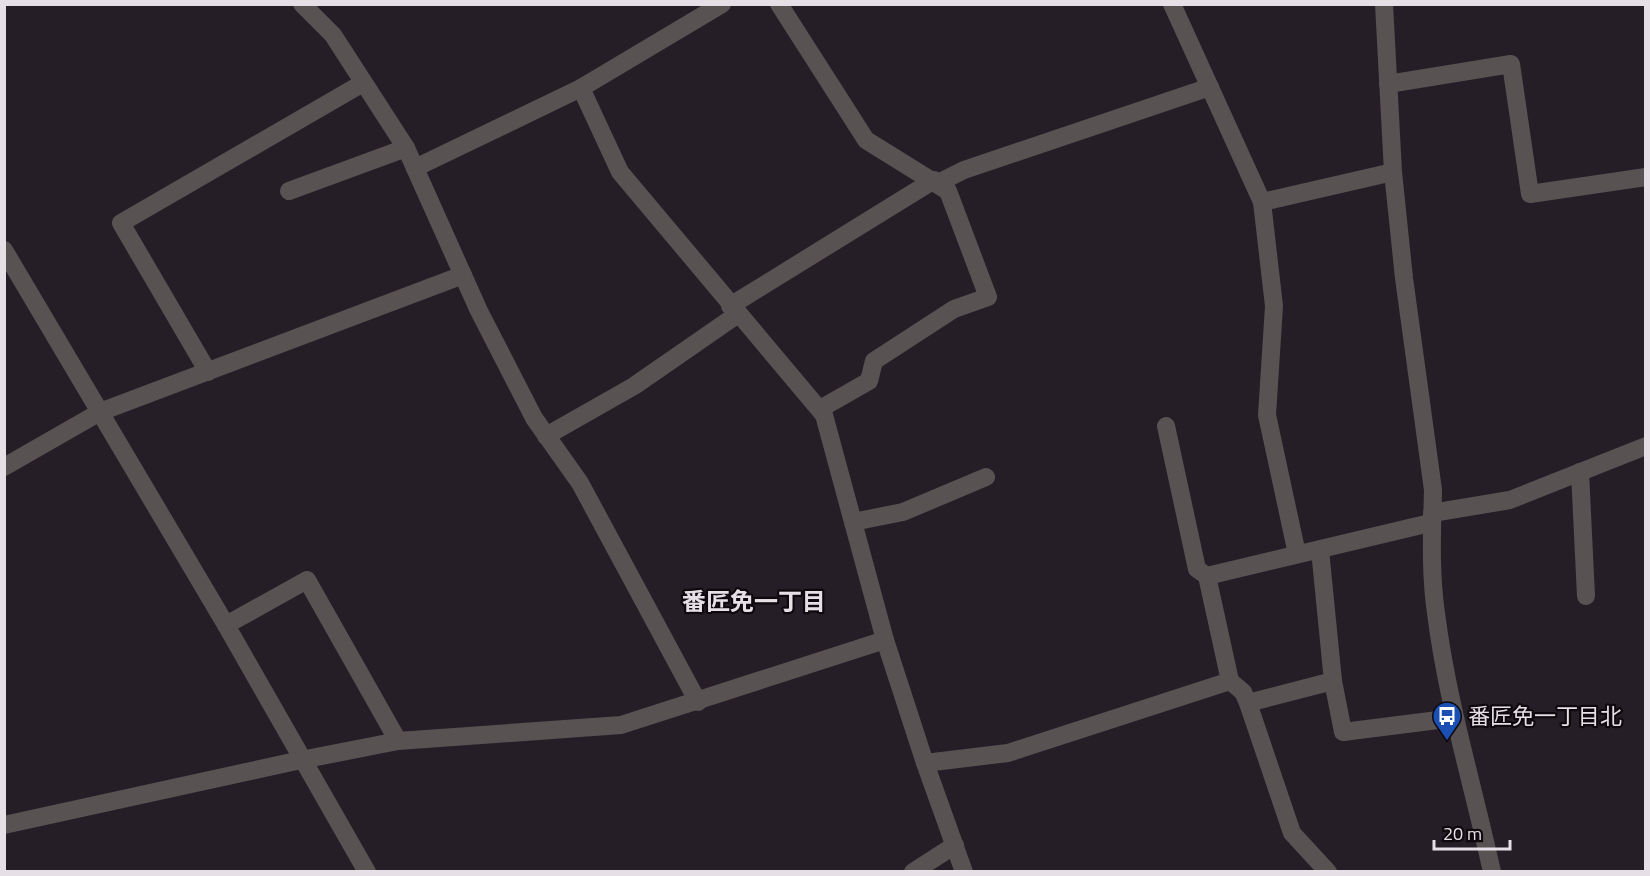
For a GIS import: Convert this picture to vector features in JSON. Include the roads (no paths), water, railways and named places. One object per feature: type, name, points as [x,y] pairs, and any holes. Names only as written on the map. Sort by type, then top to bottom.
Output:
[{"type":"street","points":[[302,4],[333,35],[406,148],[463,274],[534,418],[580,483],[698,702]]},
{"type":"street","points":[[415,168],[581,88],[722,4]]},
{"type":"street","points":[[779,4],[866,140],[936,181],[948,191],[988,297],[954,309],[874,361],[869,381],[820,409]]},
{"type":"street","points":[[1172,4],[1262,202],[1274,306],[1267,415],[1297,555]]},
{"type":"street","points":[[1384,4],[1394,172],[1404,278],[1433,490],[1435,612],[1454,718],[1492,872]]},
{"type":"street","points":[[1388,84],[1511,64],[1530,194],[1646,177]]},
{"type":"street","points":[[208,372],[121,223],[363,83]]},
{"type":"street","points":[[546,436],[634,386],[734,310],[936,181],[1210,87]]},
{"type":"street","points":[[581,88],[620,172],[824,415],[885,640],[964,872]]},
{"type":"street","points":[[289,191],[406,148]]},
{"type":"street","points":[[1262,202],[1394,172]]},
{"type":"street","points":[[4,250],[226,625],[367,872]]},
{"type":"street","points":[[4,468],[100,412],[463,274]]},
{"type":"street","points":[[1166,426],[1197,568],[1207,576],[1230,681],[1289,838],[1328,872]]},
{"type":"street","points":[[1207,576],[1320,550],[1432,518],[1510,500],[1646,446]]},
{"type":"street","points":[[1580,472],[1586,596]]},
{"type":"street","points":[[854,522],[903,512],[986,477]]},
{"type":"street","points":[[1320,550],[1333,681],[1343,732],[1454,718]]},
{"type":"street","points":[[226,625],[307,580],[398,741]]},
{"type":"street","points":[[4,825],[398,741],[621,725],[885,640]]},
{"type":"street","points":[[1230,681],[1244,692],[1289,838]]},
{"type":"street","points":[[925,763],[1008,753],[1230,681]]},
{"type":"street","points":[[1248,703],[1333,681]]},
{"type":"street","points":[[913,872],[955,845]]},
{"type":"place","name":"番匠免一丁目北","points":[[1447,742]]},
{"type":"district","name":"番匠免一丁目","points":[[754,601]]}]
